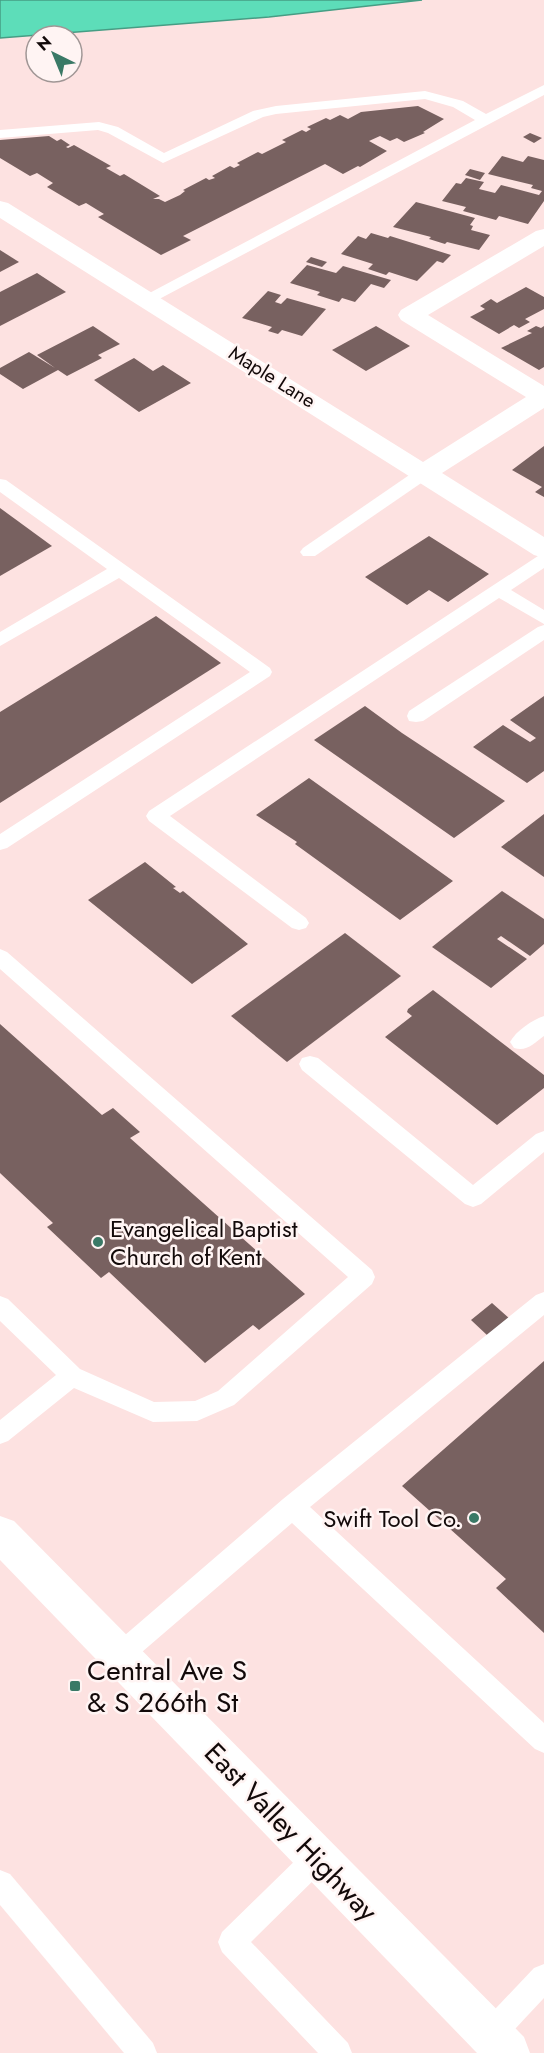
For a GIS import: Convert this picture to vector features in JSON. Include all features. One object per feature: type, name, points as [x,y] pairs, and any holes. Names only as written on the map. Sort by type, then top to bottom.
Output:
[{"type":"street","name":"Maple Lane","points":[[0,208],[544,549]]},
{"type":"street","points":[[424,473],[544,397],[410,315],[544,236]]},
{"type":"street","name":"East Valley Highway","points":[[0,1533],[499,2044]]},
{"type":"lane","points":[[148,300],[544,89]]},
{"type":"lane","points":[[0,134],[99,126],[113,130],[163,159],[258,114],[276,110],[425,95],[458,104],[486,120]]},
{"type":"lane","points":[[309,552],[424,473]]},
{"type":"lane","points":[[0,484],[263,672],[0,843]]},
{"type":"lane","points":[[299,923],[156,816],[544,560]]},
{"type":"lane","points":[[0,640],[119,570]]},
{"type":"lane","points":[[499,590],[544,618]]},
{"type":"lane","points":[[416,716],[544,631]]},
{"type":"lane","points":[[0,957],[364,1277],[226,1398],[197,1411],[153,1412],[72,1376],[0,1306]]},
{"type":"lane","points":[[521,1042],[544,1024]]},
{"type":"lane","points":[[310,1064],[473,1198],[544,1140]]},
{"type":"lane","points":[[119,1656],[291,1507],[544,1302]]},
{"type":"lane","points":[[0,1434],[72,1376]]},
{"type":"lane","points":[[291,1507],[544,1740]]},
{"type":"lane","points":[[317,1858],[231,1942],[338,2053]]},
{"type":"lane","points":[[0,1884],[142,2053]]},
{"type":"lane","points":[[499,2044],[544,1978]]},
{"type":"shaded area","points":[[0,0],[422,0],[269,17],[84,31],[84,24],[24,24],[24,36],[0,38]]},
{"type":"building","points":[[418,106],[444,119],[423,132],[425,133],[404,142],[397,138],[390,141],[380,136],[369,141],[387,151],[343,174],[325,164],[183,236],[191,240],[161,255],[98,217],[104,214],[86,203],[79,206],[47,187],[53,183],[37,173],[30,176],[0,158],[0,140],[49,136],[57,141],[61,139],[70,145],[66,147],[74,145],[111,166],[106,168],[120,176],[124,174],[160,196],[153,199],[165,202],[206,178],[209,180],[215,178],[212,176],[230,166],[234,168],[240,165],[237,163],[258,152],[262,154],[286,142],[282,140],[302,130],[306,132],[311,129],[307,127],[326,118],[330,120],[340,115],[348,119],[361,112]]},
{"type":"building","points":[[530,133],[542,138],[534,143],[523,137]]},
{"type":"building","points":[[502,156],[523,162],[528,156],[544,160],[544,201],[528,224],[499,216],[496,220],[463,211],[466,207],[442,201],[456,183],[461,184],[466,178],[484,182],[479,189],[495,193],[501,185],[539,195],[542,191],[531,188],[533,185],[488,174]]},
{"type":"building","points":[[470,169],[485,173],[480,180],[465,175]]},
{"type":"building","points":[[416,202],[475,218],[470,225],[473,226],[471,230],[490,235],[479,250],[447,242],[445,244],[429,239],[431,237],[393,227]]},
{"type":"building","points":[[371,233],[388,238],[390,236],[451,255],[443,263],[437,261],[417,281],[389,272],[386,275],[368,269],[373,264],[341,254],[358,236],[366,239]]},
{"type":"building","points":[[0,250],[19,262],[0,272]]},
{"type":"building","points":[[311,257],[327,262],[322,267],[306,262]]},
{"type":"building","points":[[307,265],[336,273],[343,266],[391,280],[384,288],[371,284],[355,302],[342,298],[339,302],[317,295],[320,292],[290,283]]},
{"type":"building","points":[[37,273],[66,292],[0,326],[0,292]]},
{"type":"building","points":[[526,287],[544,297],[544,309],[525,319],[530,322],[519,328],[514,325],[499,334],[470,317],[485,309],[480,306],[491,299],[497,303]]},
{"type":"building","points":[[268,291],[281,295],[275,302],[281,304],[287,298],[326,309],[302,336],[282,330],[278,334],[268,331],[272,327],[242,318]]},
{"type":"building","points":[[93,326],[120,344],[98,355],[102,358],[67,376],[58,370],[23,389],[0,374],[0,368],[29,352],[55,368],[37,355]]},
{"type":"building","points":[[376,326],[410,346],[366,371],[332,350]]},
{"type":"building","points":[[536,326],[541,328],[544,326],[544,367],[539,370],[501,348],[532,333],[527,331]]},
{"type":"building","points":[[134,358],[153,371],[163,365],[191,383],[139,412],[94,380]]},
{"type":"building","points":[[544,446],[544,497],[535,492],[542,487],[512,470]]},
{"type":"building","points":[[0,508],[52,546],[0,576]]},
{"type":"building","points":[[429,536],[489,574],[448,602],[429,590],[407,605],[365,577]]},
{"type":"building","points":[[156,616],[221,663],[0,803],[0,712]]},
{"type":"building","points":[[544,696],[544,771],[527,783],[473,747],[503,725],[530,742],[536,738],[510,720]]},
{"type":"building","points":[[365,706],[505,801],[454,838],[314,740]]},
{"type":"building","points":[[309,778],[453,881],[400,920],[295,844],[297,842],[256,815]]},
{"type":"building","points":[[544,814],[544,877],[501,847]]},
{"type":"building","points":[[145,862],[176,887],[173,888],[180,893],[183,891],[248,944],[192,984],[88,900]]},
{"type":"building","points":[[502,891],[544,919],[544,944],[530,956],[501,936],[497,939],[527,959],[491,988],[432,947]]},
{"type":"building","points":[[345,933],[401,976],[287,1062],[231,1016]]},
{"type":"building","points":[[433,990],[544,1075],[544,1088],[497,1125],[385,1037],[412,1016],[407,1012],[408,1009]]},
{"type":"building","points":[[0,1024],[102,1115],[113,1108],[140,1132],[130,1138],[305,1294],[259,1330],[253,1325],[205,1363],[109,1272],[101,1278],[47,1227],[53,1223],[0,1173]]},
{"type":"building","points":[[492,1303],[510,1319],[488,1336],[471,1320]]},
{"type":"building","points":[[544,1361],[544,1633],[496,1588],[506,1579],[402,1486]]},
{"type":"place","name":"Evangelical Baptist Church of Kent","points":[[98,1242]]},
{"type":"place","name":"Swift Tool Co.","points":[[474,1518]]},
{"type":"place","name":"Central Ave S & S 266th St","points":[[75,1686]]}]
